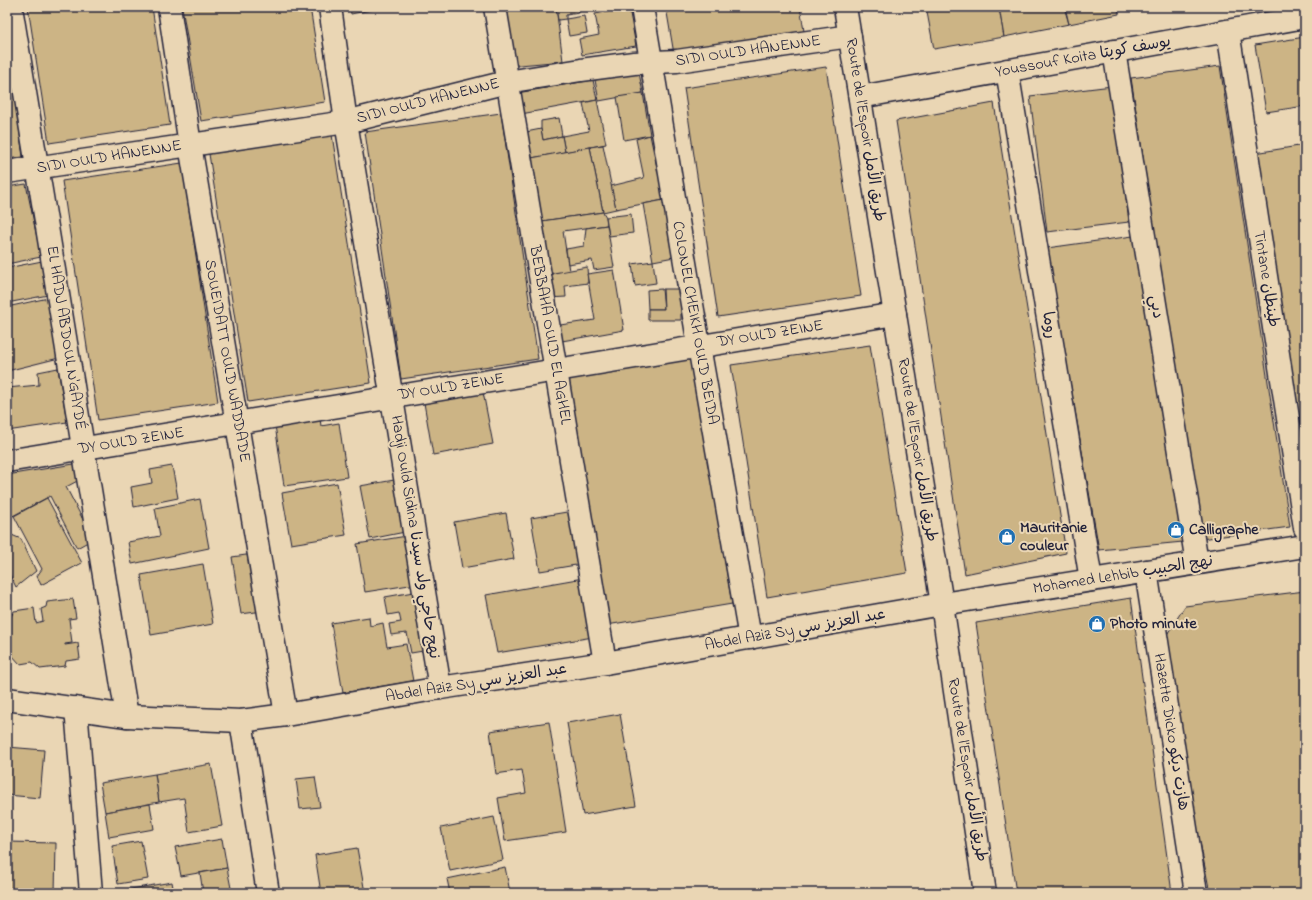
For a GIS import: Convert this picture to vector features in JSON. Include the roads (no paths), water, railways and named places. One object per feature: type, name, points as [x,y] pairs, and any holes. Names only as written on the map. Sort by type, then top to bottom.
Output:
[{"type":"street","name":"EL HADJ ABDOUL N'GAYDÉ","points":[[11,7],[127,716]]},
{"type":"street","name":"SOUEIDATT OULD WADDADE","points":[[169,7],[190,145],[286,715]]},
{"type":"street","name":"Hadji Ould Sidina نهج حاجي ولد سيدنا","points":[[330,7],[346,122],[440,688]]},
{"type":"street","name":"BEBBAHA OULD EL AGHEL","points":[[495,7],[605,663]]},
{"type":"street","name":"COLONEL CHEIKH OULD BEIDA","points":[[642,7],[750,638]]},
{"type":"street","name":"Route de l’Espoir طريق الأمل","points":[[845,7],[942,604],[985,893]]},
{"type":"street","name":"Youssouf Koita يوسف كويتا","points":[[860,97],[1305,17]]},
{"type":"street","name":"Tintane طينطان","points":[[1228,31],[1305,528]]},
{"type":"street","name":"SIDI OULD HANENNE","points":[[7,172],[346,122],[507,82],[581,70],[634,63],[677,61],[850,36]]},
{"type":"street","name":"دبي","points":[[1114,51],[1197,563]]},
{"type":"street","name":"روما","points":[[1006,70],[1091,580]]},
{"type":"street","name":"DY OULD ZEINE","points":[[7,461],[895,314]]},
{"type":"street","name":"Mohamed Lehbib نهج الحبيب","points":[[942,604],[1305,546]]},
{"type":"street","name":"Hazette Dicko هازت ديكو","points":[[1146,571],[1196,893]]},
{"type":"street","name":"Abdel Aziz Sy عبد العزيز سي","points":[[7,699],[127,716],[241,721],[286,715],[440,688],[605,663],[942,604]]},
{"type":"street","points":[[76,708],[91,893]]},
{"type":"street","points":[[241,721],[268,893]]},
{"type":"place","name":"Calligraphe","points":[[1176,530]]},
{"type":"place","name":"Mauritanie couleur","points":[[1007,537]]},
{"type":"place","name":"Photo minute","points":[[1097,624]]}]
